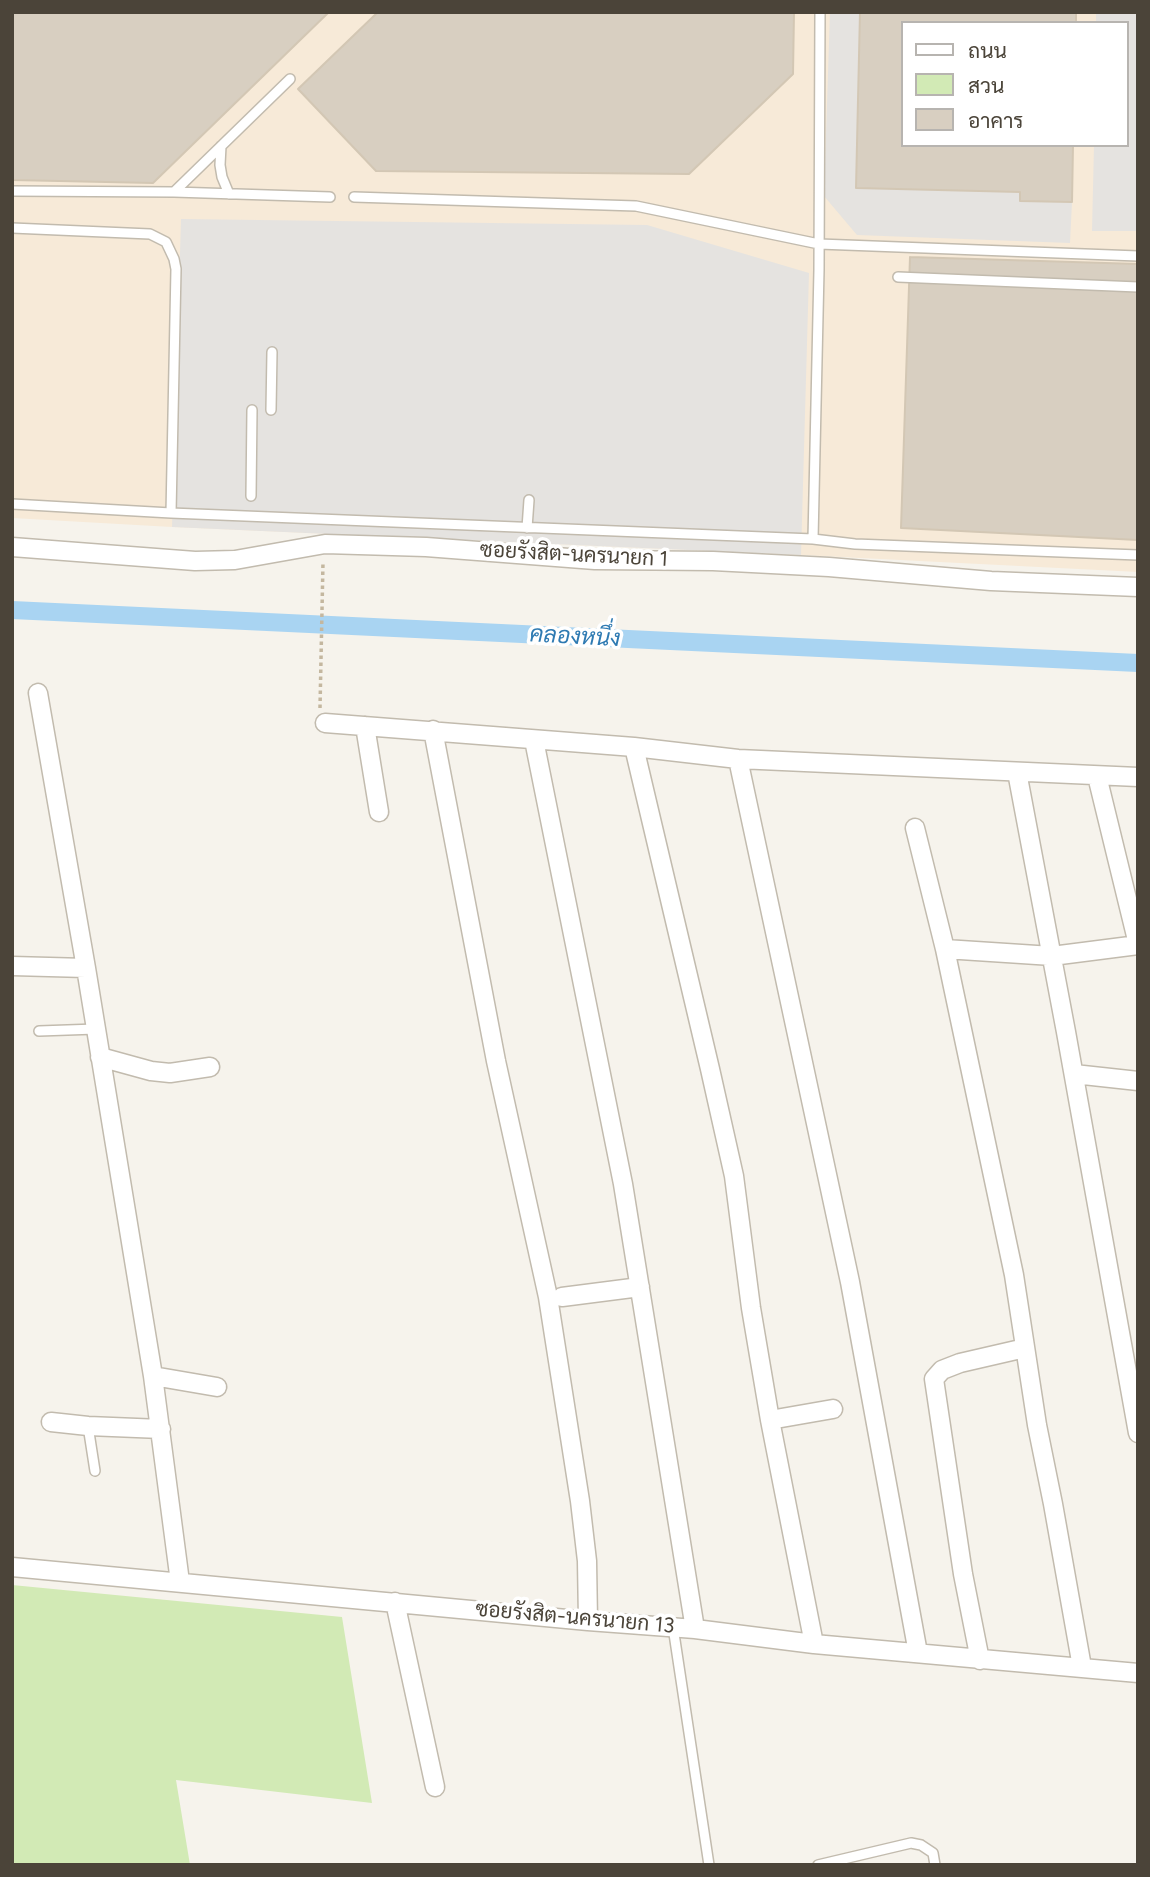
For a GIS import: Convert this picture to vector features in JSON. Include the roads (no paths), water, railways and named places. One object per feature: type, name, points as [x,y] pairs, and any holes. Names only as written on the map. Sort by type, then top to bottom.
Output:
[{"type":"street","name":"ซอยรังสิต-นครนายก 1","points":[[12,547],[195,561],[235,560],[325,544],[426,547],[595,560],[713,561],[829,567],[990,581],[1138,587]]},
{"type":"street","points":[[38,693],[153,1376],[180,1582]]},
{"type":"street","points":[[325,723],[634,747],[737,759],[1138,777]]},
{"type":"street","points":[[365,726],[379,812]]},
{"type":"street","points":[[433,730],[496,1061],[548,1297],[580,1501],[587,1561],[588,1621]]},
{"type":"street","points":[[534,740],[623,1184],[695,1629]]},
{"type":"street","points":[[634,747],[734,1176],[751,1308],[770,1420],[814,1644]]},
{"type":"street","points":[[737,759],[850,1282],[918,1653]]},
{"type":"street","points":[[1017,772],[1138,1433]]},
{"type":"street","points":[[945,949],[1052,956],[1138,944],[1097,776]]},
{"type":"street","points":[[915,828],[945,949],[1014,1275],[1037,1425],[1082,1667]]},
{"type":"street","points":[[12,966],[86,968]]},
{"type":"street","points":[[100,1057],[151,1071],[170,1073],[210,1067]]},
{"type":"street","points":[[1074,1074],[1138,1081]]},
{"type":"street","points":[[562,1297],[640,1287]]},
{"type":"street","points":[[1119,1325],[1138,1323]]},
{"type":"street","points":[[980,1660],[961,1560],[934,1380],[942,1370],[960,1363],[1024,1348]]},
{"type":"street","points":[[153,1376],[216,1387]]},
{"type":"street","points":[[770,1420],[833,1409]]},
{"type":"street","points":[[51,1422],[161,1429]]},
{"type":"street","name":"ซอยรังสิต-นครนายก 13","points":[[12,1567],[695,1629],[814,1644],[1138,1673]]},
{"type":"street","points":[[395,1602],[435,1787]]},
{"type":"lane","points":[[813,539],[821,12]]},
{"type":"lane","points":[[174,192],[290,79]]},
{"type":"lane","points":[[221,146],[220,165],[229,194]]},
{"type":"lane","points":[[12,191],[330,197]]},
{"type":"lane","points":[[354,197],[636,206],[819,244],[1138,256]]},
{"type":"lane","points":[[12,228],[150,234],[166,242],[176,269],[170,513]]},
{"type":"lane","points":[[898,277],[1138,287]]},
{"type":"lane","points":[[271,410],[272,352]]},
{"type":"lane","points":[[251,496],[252,410]]},
{"type":"lane","points":[[527,528],[529,500]]},
{"type":"lane","points":[[12,504],[1138,555]]},
{"type":"lane","points":[[39,1031],[96,1029]]},
{"type":"lane","points":[[88,1426],[95,1471]]},
{"type":"lane","points":[[673,1627],[709,1865]]},
{"type":"lane","points":[[818,1865],[911,1843],[922,1845],[933,1853],[935,1865]]},
{"type":"waterway","name":"คลองหนึ่ง","points":[[12,610],[1138,663]]}]
